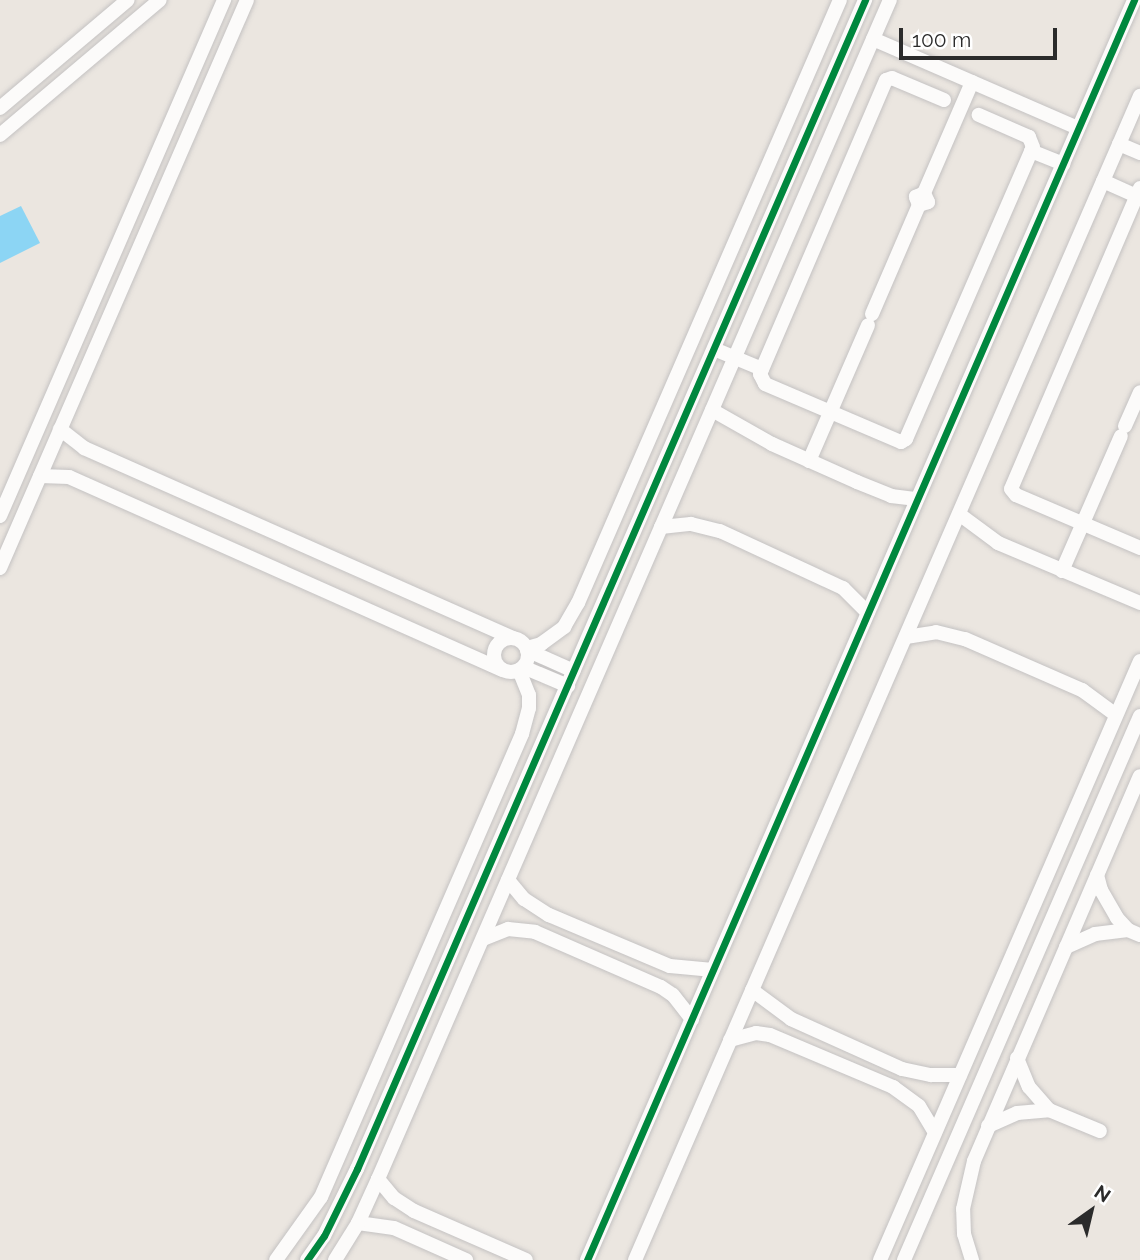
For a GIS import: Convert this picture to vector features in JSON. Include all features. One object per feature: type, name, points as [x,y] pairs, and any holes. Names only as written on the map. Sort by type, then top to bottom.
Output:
[{"type":"street","points":[[0,108],[128,0]]},
{"type":"street","points":[[0,135],[160,0]]},
{"type":"street","points":[[0,516],[224,0]]},
{"type":"street","points":[[0,568],[247,0]]},
{"type":"street","points":[[527,649],[541,644],[564,628],[578,603],[840,0]]},
{"type":"street","points":[[307,1260],[324,1236],[357,1169],[865,0]]},
{"type":"street","points":[[335,1260],[358,1223],[378,1179],[890,0]]},
{"type":"street","points":[[587,1260],[1134,0]]},
{"type":"street","points":[[873,39],[1078,128]]},
{"type":"street","points":[[944,100],[892,78],[887,80],[762,369],[760,378],[765,384],[905,441],[1031,151],[1031,139],[979,115]]},
{"type":"street","points":[[809,461],[972,82]]},
{"type":"street","points":[[635,1260],[1140,96]]},
{"type":"street","points":[[1119,144],[1140,153]]},
{"type":"street","points":[[1031,151],[1063,164]]},
{"type":"street","points":[[1103,181],[1138,192],[1011,485],[1016,495],[1140,548]]},
{"type":"street","points":[[117,246],[136,255]]},
{"type":"street","points":[[714,349],[762,369]]},
{"type":"street","points":[[1062,571],[1140,392]]},
{"type":"street","points":[[712,410],[749,432],[809,461],[891,495],[917,499]]},
{"type":"street","points":[[60,429],[84,448],[513,638],[527,649],[574,671]]},
{"type":"street","points":[[40,476],[69,477],[502,670],[521,669],[568,685]]},
{"type":"street","points":[[959,514],[991,539],[1140,603]]},
{"type":"street","points":[[661,527],[691,524],[720,531],[835,583],[857,599],[868,613]]},
{"type":"street","points":[[906,637],[936,632],[965,639],[1082,690],[1116,715]]},
{"type":"street","points":[[502,670],[495,661],[495,649],[502,640],[513,638]]},
{"type":"street","points":[[276,1260],[321,1197],[522,734],[529,708],[529,695],[521,669],[527,649]]},
{"type":"street","points":[[880,1260],[1140,661]]},
{"type":"street","points":[[904,1260],[1140,716]]},
{"type":"street","points":[[972,1260],[964,1234],[962,1209],[966,1185],[988,1126],[1140,776]]},
{"type":"street","points":[[1097,875],[1108,905],[1134,932]]},
{"type":"street","points":[[508,880],[524,898],[549,915],[670,966],[713,970]]},
{"type":"street","points":[[482,939],[508,929],[535,932],[660,987],[673,995],[692,1018]]},
{"type":"street","points":[[1066,947],[1095,933],[1134,932]]},
{"type":"street","points":[[752,990],[791,1019],[902,1069],[930,1075],[960,1075]]},
{"type":"street","points":[[997,990],[1007,1002],[1017,999]]},
{"type":"street","points":[[978,1035],[982,1032],[993,1034],[997,1044]]},
{"type":"street","points":[[730,1040],[756,1034],[770,1035],[894,1087],[919,1106],[935,1133]]},
{"type":"street","points":[[1017,1059],[1029,1087],[1049,1110],[1100,1131]]},
{"type":"street","points":[[988,1126],[1017,1113],[1049,1110]]},
{"type":"street","points":[[378,1179],[394,1198],[414,1211],[526,1260]]},
{"type":"street","points":[[358,1223],[394,1228],[466,1260]]},
{"type":"water","points":[[21,206],[40,243],[0,263],[0,216]]},
{"type":"cycle path","points":[[307,1260],[324,1236],[357,1169],[865,0]]},
{"type":"cycle path","points":[[587,1260],[1134,0]]}]
